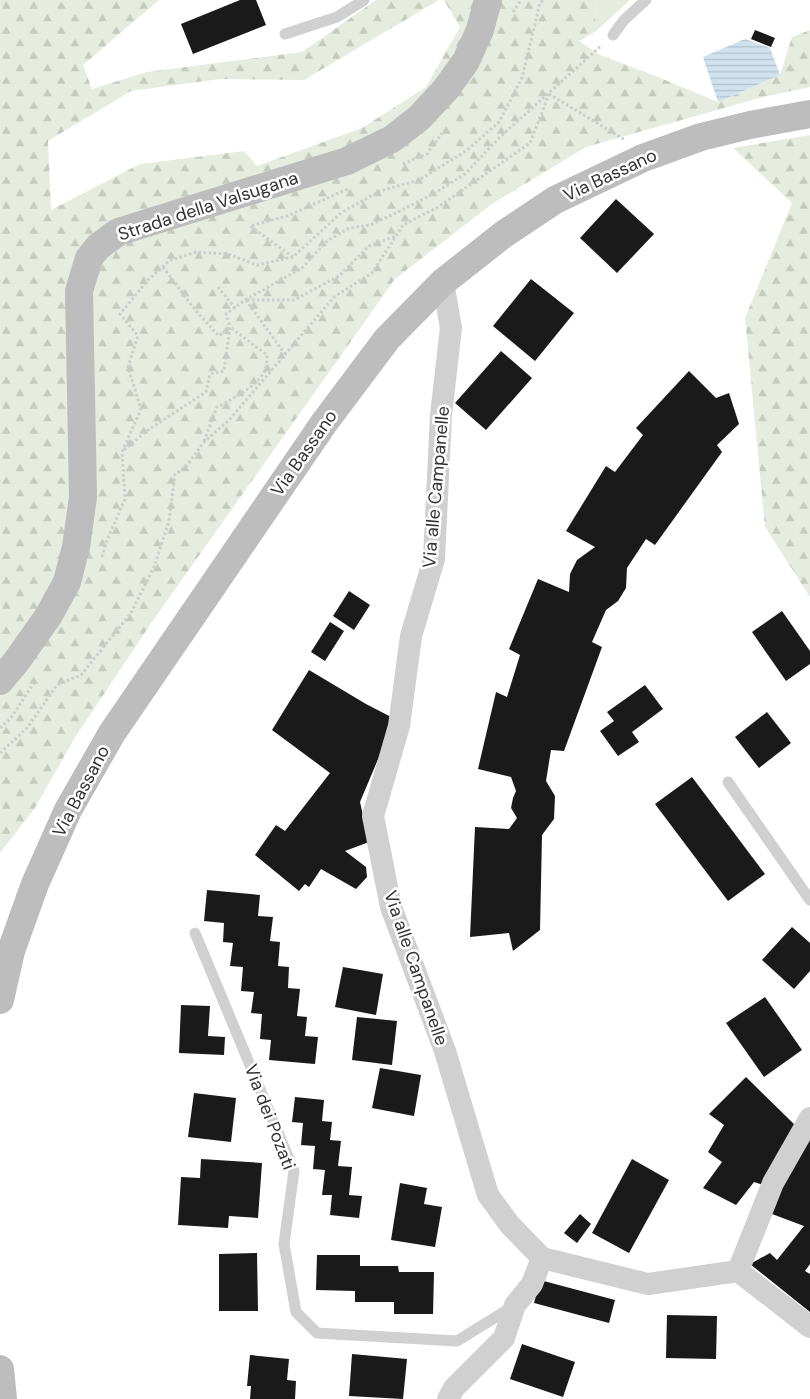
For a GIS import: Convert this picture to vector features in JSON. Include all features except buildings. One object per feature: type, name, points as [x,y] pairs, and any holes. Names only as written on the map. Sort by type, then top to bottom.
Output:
[{"type":"main road","name":"Strada della Valsugana","points":[[0,681],[16,662],[49,615],[67,582],[76,547],[82,497],[79,292],[89,258],[98,247],[118,232],[347,161],[392,139],[419,118],[446,89],[466,61],[480,30],[488,0]]},
{"type":"main road","name":"Via Bassano","points":[[0,1000],[12,951],[35,884],[68,810],[112,733],[324,423],[387,339],[439,277],[555,200],[643,158],[701,138],[750,125],[810,114]]},
{"type":"main road","points":[[0,1368],[3,1399]]},
{"type":"street","name":"Via alle Campanelle","points":[[439,277],[451,328],[441,415],[434,559],[410,636],[399,726],[373,816],[391,907],[445,1051],[488,1194],[510,1225],[542,1258]]},
{"type":"street","points":[[738,1271],[773,1183],[810,1118]]},
{"type":"street","points":[[542,1258],[648,1284],[738,1271],[810,1327]]},
{"type":"street","name":"Via dei Pozati","points":[[448,1399],[454,1388],[504,1338],[515,1305],[532,1284],[542,1258]]},
{"type":"lane","points":[[285,34],[336,17],[364,0]]},
{"type":"lane","points":[[613,34],[624,20],[646,0]]},
{"type":"lane","points":[[728,782],[810,900]]},
{"type":"lane","name":"Via dei Pozati","points":[[194,933],[294,1170],[284,1244],[296,1312],[318,1333],[457,1341],[515,1305]]},
{"type":"path","points":[[542,0],[522,78],[500,122],[466,151],[419,180],[380,191],[341,214],[293,257],[257,265],[228,254],[196,252],[169,261],[148,280],[120,314],[138,336],[128,367],[141,409],[122,452],[148,430],[206,392],[210,374],[224,371],[230,328],[226,314],[245,300],[302,268],[328,240],[349,228],[370,225],[398,212],[435,193],[464,174],[501,136],[613,34]]},
{"type":"path","points":[[549,94],[634,145]]},
{"type":"path","points":[[0,753],[27,728],[57,685],[81,675],[131,613],[154,567],[169,521],[175,474],[186,466],[204,441],[230,419],[334,297],[372,273],[403,225],[438,207],[530,143],[549,94]]},
{"type":"path","points":[[287,216],[250,226],[293,257]]},
{"type":"path","points":[[245,300],[294,300],[340,276],[369,246],[396,236]]},
{"type":"path","points":[[163,267],[196,311],[219,336],[230,328]]},
{"type":"path","points":[[218,287],[235,308]]},
{"type":"path","points":[[245,300],[285,354]]},
{"type":"path","points":[[204,441],[217,407],[235,398],[248,388],[266,369],[267,355],[230,328]]},
{"type":"green space","points":[[0,0],[159,0],[83,65],[92,89],[147,72],[302,52],[376,0],[439,0],[304,80],[220,79],[131,91],[48,141],[51,210],[140,164],[244,151],[257,166],[362,128],[426,87],[460,27],[444,0],[595,0],[596,31],[579,41],[600,55],[718,102],[780,75],[792,37],[810,30],[810,87],[763,97],[586,147],[492,204],[395,279],[154,619],[74,739],[35,808],[0,853]]},
{"type":"green space","points":[[595,0],[630,0],[596,31]]},
{"type":"green space","points":[[810,135],[810,597],[765,527],[745,318],[792,203],[733,148]]},
{"type":"water","points":[[745,39],[770,48],[780,75],[718,102],[703,57]]}]
